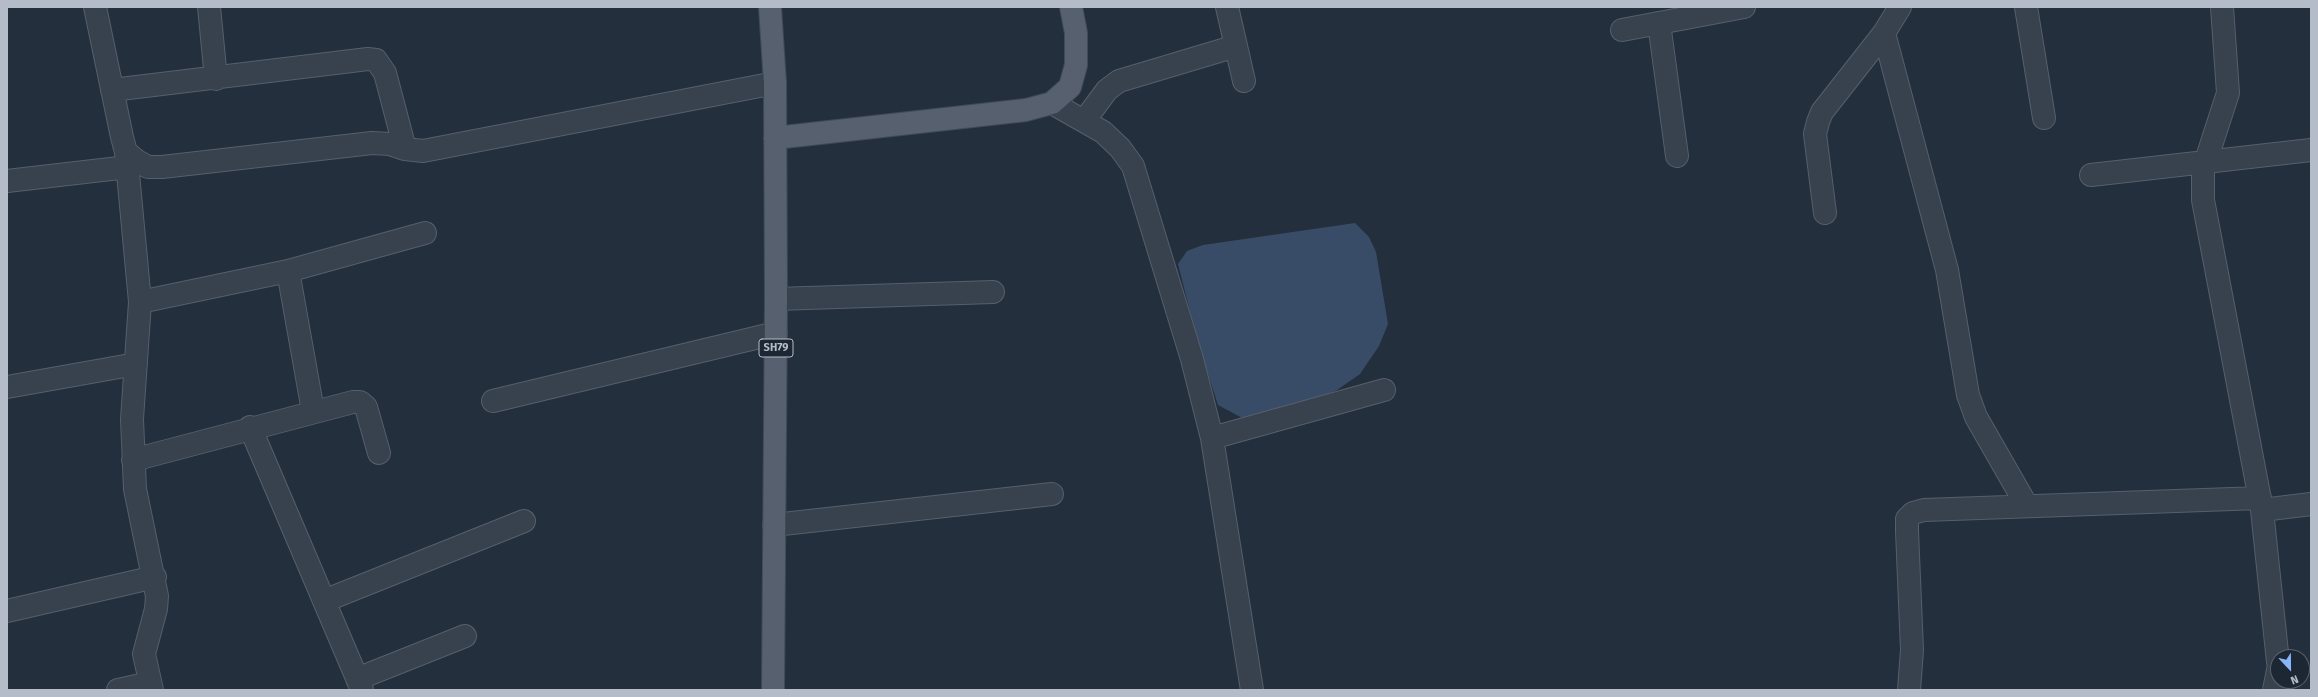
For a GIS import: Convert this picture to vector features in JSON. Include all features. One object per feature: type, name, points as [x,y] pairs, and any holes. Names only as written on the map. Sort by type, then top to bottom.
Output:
[{"type":"main road","name":"SH79","points":[[770,7],[775,83],[776,299],[773,690]]},
{"type":"main road","points":[[775,138],[1026,110],[1052,103],[1070,87],[1076,66],[1076,33],[1071,7]]},
{"type":"street","points":[[96,7],[127,159],[140,302],[132,419],[133,460],[135,489],[155,577],[156,609],[144,654],[151,687],[118,690]]},
{"type":"street","points":[[209,7],[216,79]]},
{"type":"street","points":[[1227,7],[1244,81]]},
{"type":"street","points":[[1622,30],[1744,7]]},
{"type":"street","points":[[1825,213],[1815,134],[1818,122],[1822,112],[1884,33],[1900,7]]},
{"type":"street","points":[[2026,7],[2044,118]]},
{"type":"street","points":[[2222,7],[2228,93],[2203,170],[2203,200],[2261,504],[2277,649]]},
{"type":"street","points":[[1659,23],[1677,156]]},
{"type":"street","points":[[1884,33],[1947,270],[1968,395],[1976,417],[2027,506]]},
{"type":"street","points":[[1084,122],[1106,90],[1119,81],[1236,46]]},
{"type":"street","points":[[112,90],[216,79],[368,59],[376,60],[385,73],[406,149]]},
{"type":"street","points":[[7,182],[127,159],[137,161],[148,167],[162,167],[372,143],[390,144],[406,149],[423,150],[441,148],[775,83]]},
{"type":"street","points":[[1052,103],[1103,132],[1120,148],[1132,166],[1192,359],[1212,438],[1252,690]]},
{"type":"street","points":[[2091,175],[2311,150]]},
{"type":"street","points":[[140,302],[288,271],[425,233]]},
{"type":"street","points":[[288,271],[313,412]]},
{"type":"street","points":[[776,299],[993,292]]},
{"type":"street","points":[[493,401],[776,333]]},
{"type":"street","points":[[7,387],[136,364]]},
{"type":"street","points":[[1212,438],[1384,390]]},
{"type":"street","points":[[133,460],[250,427],[353,402],[360,402],[366,407],[379,454]]},
{"type":"street","points":[[250,427],[359,684],[465,636]]},
{"type":"street","points":[[774,525],[1052,494]]},
{"type":"street","points":[[1909,690],[1912,650],[1907,519],[1913,513],[1924,510],[2027,506],[2311,504]]},
{"type":"street","points":[[324,601],[524,521]]},
{"type":"street","points":[[7,611],[155,577]]},
{"type":"water","points":[[1355,223],[1369,237],[1376,252],[1388,324],[1379,346],[1360,374],[1337,390],[1284,412],[1246,420],[1218,405],[1198,343],[1178,264],[1187,251],[1203,245]]}]
